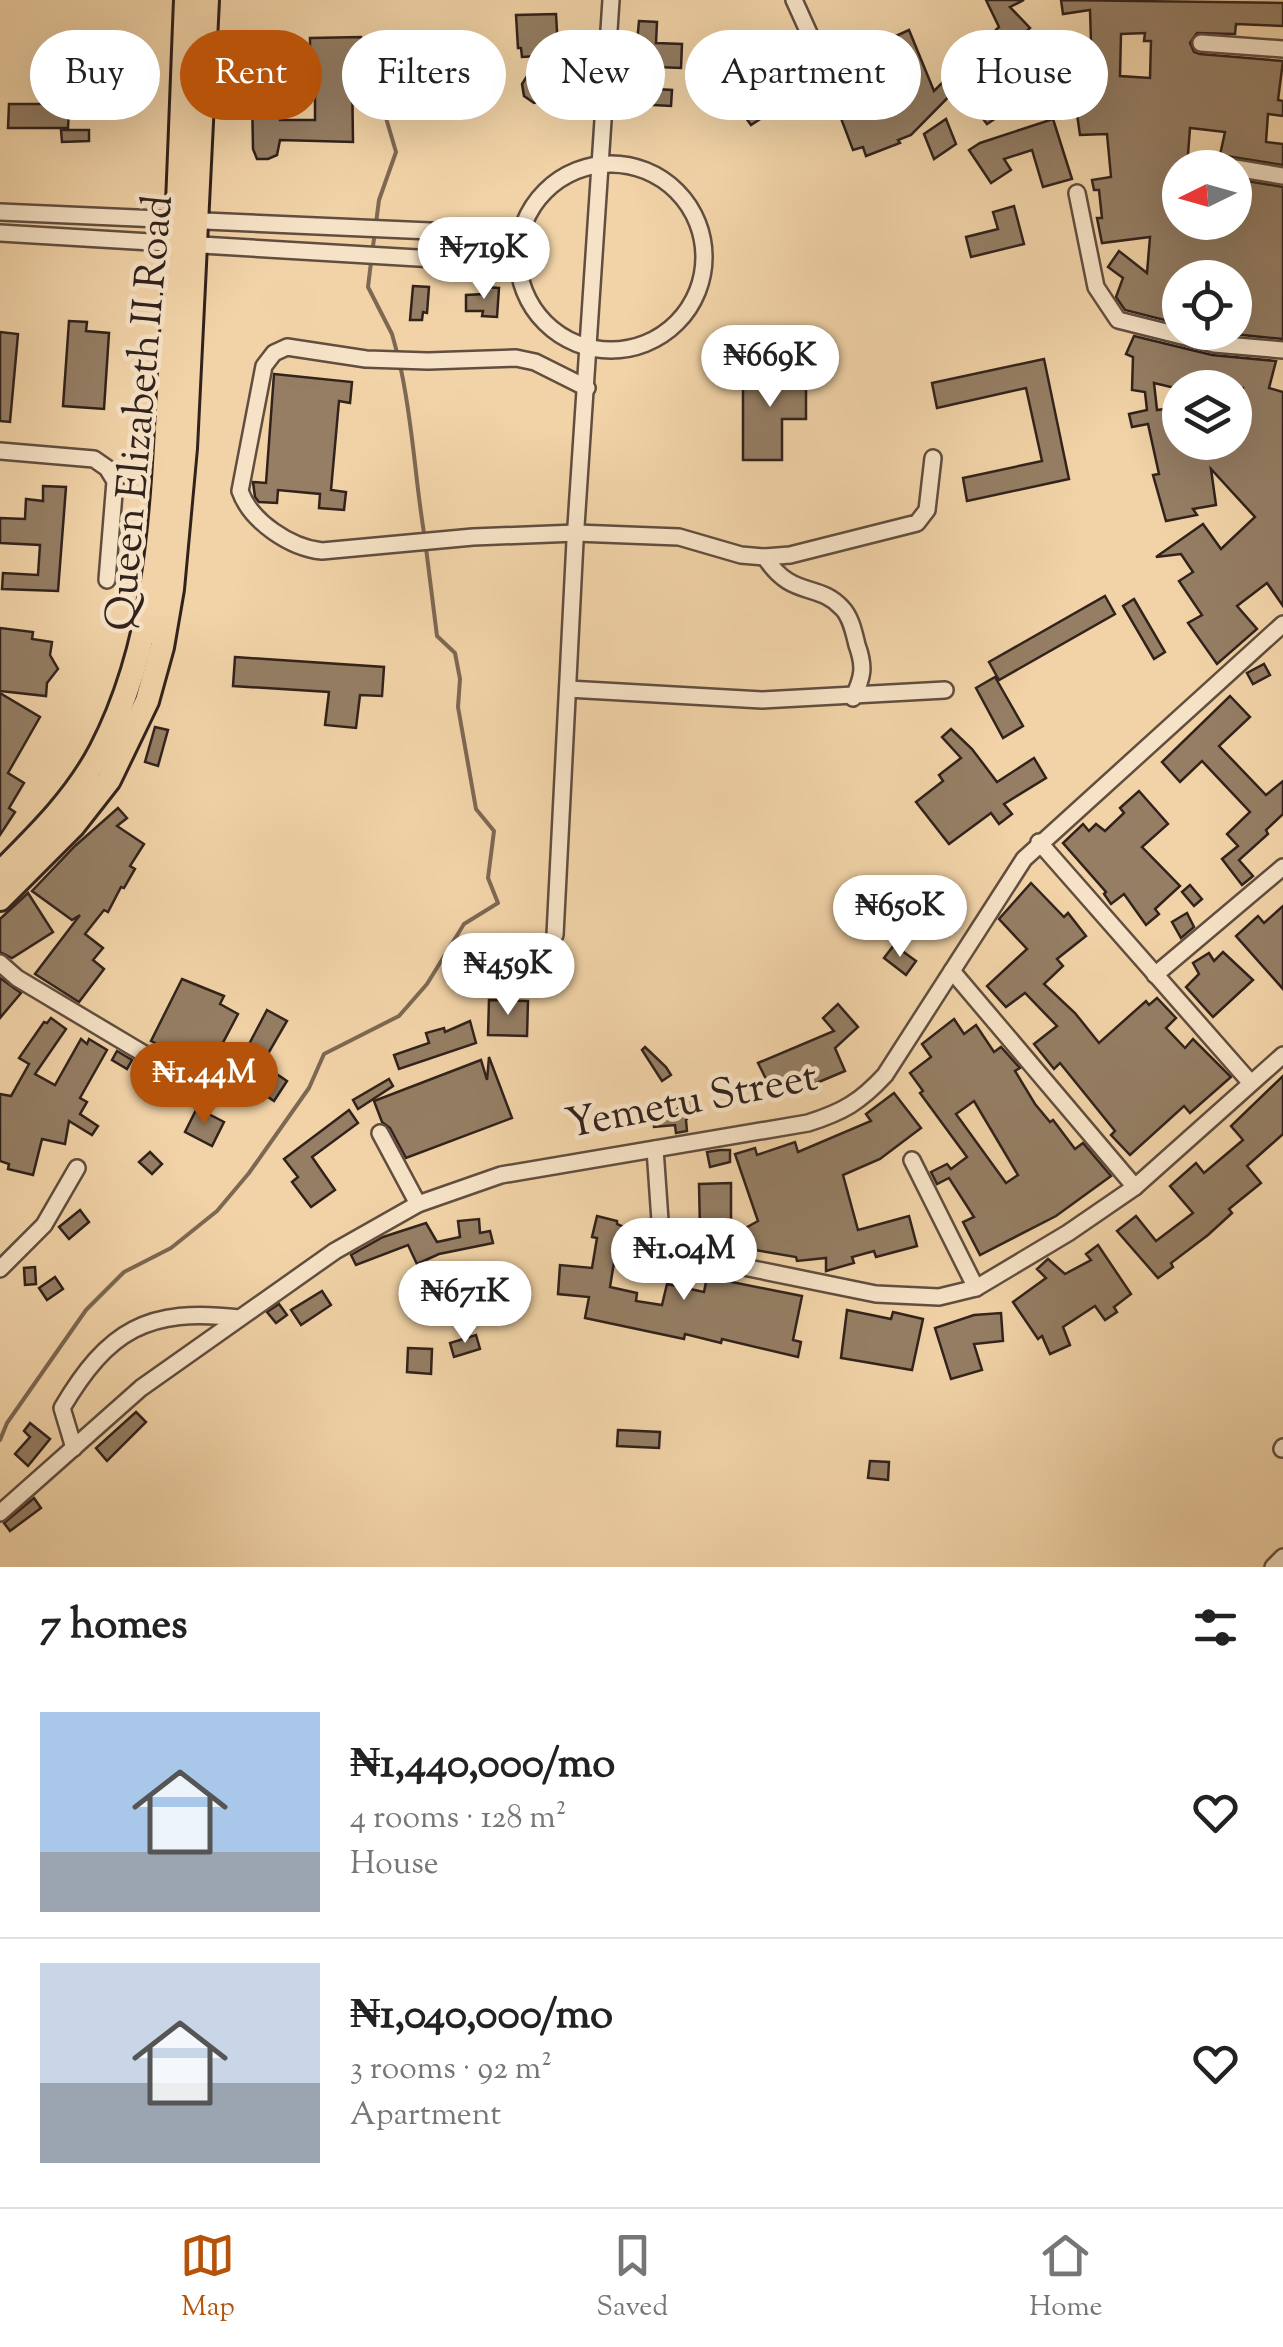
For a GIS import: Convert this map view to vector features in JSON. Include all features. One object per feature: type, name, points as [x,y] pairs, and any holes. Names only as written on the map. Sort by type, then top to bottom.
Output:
[{"type":"highway","name":"Queen Elizabeth II Road","points":[[186,0],[187,230]]},
{"type":"highway","name":"Queen Elizabeth II Road","points":[[0,899],[93,803],[147,702],[162,648],[187,230],[207,0]]},
{"type":"highway","name":"Queen Elizabeth II Road","points":[[0,873],[68,802],[100,752],[115,722],[142,642],[167,544]]},
{"type":"street","points":[[555,935],[598,165],[611,1],[626,0]]},
{"type":"street","points":[[794,0],[807,30]]},
{"type":"street","points":[[1201,44],[1283,49]]},
{"type":"street","points":[[598,165],[628,166],[673,186],[690,207],[702,234],[704,268],[693,307],[676,328],[630,348],[589,346],[570,340],[545,323],[526,296],[518,264],[519,235],[529,212],[548,188],[577,170],[598,165]]},
{"type":"street","points":[[1252,171],[1283,176]]},
{"type":"street","points":[[1077,194],[1096,287],[1118,320],[1214,344],[1283,350]]},
{"type":"street","points":[[0,212],[39,212],[372,254],[518,264]]},
{"type":"street","points":[[39,212],[39,234]]},
{"type":"street","points":[[0,233],[376,228],[519,235]]},
{"type":"street","points":[[587,388],[535,362],[516,358],[398,360],[288,347],[274,353],[264,366],[240,492],[246,508],[305,549],[576,533],[679,537],[741,556],[765,557],[790,555],[917,523],[927,510],[934,458]]},
{"type":"street","points":[[0,451],[94,458],[107,468],[116,481],[108,580]]},
{"type":"street","points":[[765,557],[782,580],[837,604],[848,616],[864,664],[863,677],[853,698]]},
{"type":"street","name":"Yemetu Street","points":[[0,1512],[141,1388],[366,1231],[418,1204],[501,1176],[808,1123],[862,1100],[885,1075],[1008,880],[1039,842],[1283,624]]},
{"type":"street","points":[[568,689],[762,700],[944,690]]},
{"type":"street","points":[[1039,842],[1250,1082]]},
{"type":"street","points":[[1155,975],[1283,867]]},
{"type":"street","points":[[0,963],[17,978],[208,1092]]},
{"type":"street","points":[[952,971],[1134,1186]]},
{"type":"street","points":[[656,1149],[662,1235],[668,1247],[680,1254],[876,1294],[939,1297],[976,1288],[1068,1233],[1134,1186],[1283,1055]]},
{"type":"street","points":[[380,1133],[418,1204]]},
{"type":"street","points":[[912,1160],[976,1288]]},
{"type":"street","points":[[0,1269],[44,1226],[77,1168]]},
{"type":"street","points":[[74,1448],[62,1408],[95,1356],[121,1335],[182,1314],[239,1318]]},
{"type":"street","points":[[1273,1567],[1283,1557]]},
{"type":"building","points":[[986,0],[1024,0],[1010,7],[1030,28],[996,30],[999,27]]},
{"type":"building","points":[[1061,0],[1283,3],[1283,26],[1236,24],[1235,34],[1197,33],[1190,43],[1194,52],[1200,54],[1283,61],[1278,100],[1283,101],[1283,116],[1268,114],[1266,142],[1283,144],[1283,165],[1252,160],[1252,150],[1221,150],[1225,132],[1190,128],[1188,150],[1162,150],[1162,240],[1252,240],[1252,182],[1283,187],[1283,339],[1252,336],[1252,260],[1162,260],[1162,319],[1125,310],[1116,297],[1123,278],[1108,267],[1119,251],[1147,273],[1150,237],[1102,243],[1097,218],[1102,218],[1099,190],[1094,190],[1092,180],[1111,177],[1107,134],[1080,135],[1078,120],[1108,120],[1108,30],[1091,30],[1090,10],[1063,14]],"holes":[[[1145,33],[1144,41],[1151,41],[1150,78],[1120,76],[1121,34]]]},
{"type":"building","points":[[556,14],[557,30],[526,30],[526,57],[522,57],[516,15]]},
{"type":"building","points":[[639,21],[657,22],[657,30],[638,30]]},
{"type":"building","points":[[342,37],[342,120],[353,120],[353,142],[280,140],[277,155],[268,159],[257,159],[252,120],[322,120],[322,38]]},
{"type":"building","points":[[665,43],[682,44],[681,68],[665,67]]},
{"type":"building","points":[[921,59],[934,91],[941,84],[941,105],[911,135],[866,156],[863,147],[853,150],[842,120],[921,120]]},
{"type":"building","points":[[665,90],[672,90],[671,106],[665,106]]},
{"type":"building","points":[[9,104],[30,104],[30,120],[68,120],[68,128],[8,128]]},
{"type":"building","points":[[946,120],[956,144],[934,159],[924,134]]},
{"type":"building","points":[[1053,120],[1072,179],[1043,187],[1032,150],[1004,159],[1011,170],[991,183],[969,150]]},
{"type":"building","points":[[61,130],[89,130],[89,141],[62,142]]},
{"type":"building","points":[[1014,206],[1024,244],[971,257],[966,237],[998,229],[993,212]]},
{"type":"building","points":[[413,286],[429,287],[427,313],[423,312],[422,320],[410,320]]},
{"type":"building","points":[[484,287],[499,288],[497,317],[482,316],[483,311],[466,311],[466,295],[484,294]]},
{"type":"building","points":[[69,321],[87,322],[86,331],[109,333],[104,409],[63,406]]},
{"type":"building","points":[[0,332],[18,334],[10,422],[0,421]]},
{"type":"building","points":[[1134,336],[1162,343],[1162,350],[1276,361],[1269,388],[1283,392],[1283,606],[1267,583],[1237,606],[1257,629],[1217,664],[1188,623],[1202,615],[1179,581],[1193,572],[1181,554],[1156,557],[1203,524],[1221,549],[1255,517],[1211,469],[1216,505],[1193,509],[1197,515],[1166,521],[1153,475],[1159,474],[1148,424],[1132,427],[1129,414],[1147,410],[1145,392],[1132,390],[1133,357],[1126,354]]},
{"type":"building","points":[[1044,359],[1069,479],[967,501],[963,478],[1042,461],[1026,388],[937,408],[932,383]]},
{"type":"building","points":[[743,370],[806,370],[806,419],[782,419],[782,460],[743,460]]},
{"type":"building","points":[[274,374],[352,382],[350,403],[339,401],[331,490],[346,492],[344,510],[319,508],[320,494],[278,490],[277,503],[259,502],[255,497],[253,482],[266,483]]},
{"type":"building","points":[[43,486],[66,487],[58,591],[2,589],[3,573],[38,575],[40,545],[0,543],[0,518],[25,519],[26,499],[43,501]]},
{"type":"building","points":[[1105,596],[1115,614],[999,680],[989,662]]},
{"type":"building","points":[[1134,599],[1165,652],[1154,659],[1123,606]]},
{"type":"building","points":[[0,628],[33,632],[32,639],[52,642],[50,655],[58,669],[47,683],[46,696],[0,691]]},
{"type":"building","points":[[235,657],[384,667],[382,696],[360,695],[356,728],[325,725],[329,692],[233,686]]},
{"type":"building","points":[[1264,664],[1270,675],[1253,684],[1247,673]]},
{"type":"building","points":[[995,677],[1023,726],[1003,738],[976,688]]},
{"type":"building","points":[[0,693],[40,717],[8,773],[24,783],[9,808],[15,812],[0,835]]},
{"type":"building","points":[[1230,696],[1250,717],[1219,746],[1266,795],[1283,781],[1283,814],[1239,860],[1253,876],[1242,885],[1222,859],[1238,846],[1227,834],[1250,812],[1202,761],[1180,782],[1162,762]]},
{"type":"building","points":[[155,727],[168,730],[158,766],[145,762]]},
{"type":"building","points":[[951,729],[997,782],[1034,758],[1046,778],[1004,804],[1012,814],[999,824],[991,813],[949,844],[916,802],[943,781],[939,775],[961,758],[942,737]]},
{"type":"building","points":[[1139,791],[1168,824],[1142,847],[1180,886],[1155,909],[1159,914],[1146,925],[1124,894],[1111,904],[1106,892],[1063,843],[1083,824],[1089,831],[1096,824],[1105,831],[1124,813],[1120,808]]},
{"type":"building","points":[[118,808],[127,818],[117,826],[144,844],[130,866],[135,869],[124,888],[121,887],[108,912],[104,910],[85,934],[103,948],[93,960],[104,969],[79,1002],[35,974],[80,915],[72,920],[32,891]]},
{"type":"building","points":[[1031,883],[1064,917],[1068,913],[1086,936],[1057,959],[1063,966],[1044,984],[1099,1043],[1146,1001],[1149,1005],[1157,998],[1176,1018],[1166,1028],[1185,1048],[1193,1039],[1231,1077],[1190,1113],[1184,1106],[1130,1155],[1111,1135],[1115,1131],[1060,1063],[1054,1069],[1034,1044],[1057,1026],[1025,993],[1006,1007],[987,986],[1027,949],[999,919]]},
{"type":"building","points":[[1190,885],[1202,899],[1194,906],[1182,892]]},
{"type":"building","points":[[28,893],[53,932],[12,958],[0,952],[0,919]]},
{"type":"building","points":[[1283,906],[1283,989],[1236,936],[1258,916],[1264,923]]},
{"type":"building","points":[[1187,913],[1194,927],[1181,938],[1172,922]]},
{"type":"building","points":[[894,945],[916,961],[906,975],[884,958]]},
{"type":"building","points":[[1223,952],[1253,980],[1213,1017],[1186,987],[1199,974],[1193,963],[1209,953],[1214,961]]},
{"type":"building","points":[[0,978],[21,993],[0,1018]]},
{"type":"building","points":[[182,979],[224,996],[220,1004],[238,1014],[207,1073],[186,1062],[185,1065],[168,1055],[171,1051],[151,1041]]},
{"type":"building","points":[[489,1000],[528,1001],[527,1036],[488,1035]]},
{"type":"building","points":[[838,1004],[858,1027],[835,1048],[845,1071],[795,1092],[790,1080],[771,1089],[758,1063],[834,1031],[823,1018]]},
{"type":"building","points":[[267,1010],[287,1021],[262,1064],[287,1081],[274,1101],[252,1086],[248,1093],[229,1082]]},
{"type":"building","points":[[51,1018],[66,1029],[35,1074],[55,1085],[81,1039],[87,1044],[89,1039],[107,1050],[80,1098],[87,1102],[80,1114],[98,1126],[92,1135],[69,1121],[65,1144],[42,1139],[33,1175],[8,1169],[9,1164],[0,1161],[0,1094],[11,1096],[29,1064],[19,1058]]},
{"type":"building","points":[[954,1019],[964,1034],[976,1025],[994,1052],[1001,1047],[1020,1068],[1015,1071],[1050,1122],[1053,1120],[1075,1149],[1083,1143],[1111,1176],[1056,1216],[980,1255],[963,1222],[974,1217],[949,1178],[937,1184],[931,1172],[947,1164],[951,1169],[967,1157],[910,1073],[931,1057],[922,1044]],"holes":[[[974,1101],[1018,1175],[1006,1183],[956,1114]]]},
{"type":"building","points":[[470,1021],[476,1043],[399,1069],[394,1055],[429,1043],[426,1033],[444,1028],[445,1032]]},
{"type":"building","points":[[645,1047],[671,1075],[662,1081],[642,1050]]},
{"type":"building","points":[[117,1051],[132,1060],[127,1069],[112,1060]]},
{"type":"building","points":[[489,1057],[512,1118],[406,1158],[390,1128],[382,1122],[374,1101],[481,1060],[487,1080]]},
{"type":"building","points":[[1283,1076],[1283,1134],[1247,1166],[1261,1183],[1158,1278],[1117,1231],[1136,1216],[1156,1241],[1193,1213],[1170,1186],[1196,1163],[1204,1173],[1243,1140],[1231,1126]]},
{"type":"building","points":[[389,1079],[393,1086],[358,1109],[353,1100]]},
{"type":"building","points":[[894,1093],[921,1128],[880,1159],[843,1175],[858,1230],[909,1216],[917,1246],[876,1257],[874,1251],[852,1257],[854,1263],[826,1271],[826,1258],[797,1261],[796,1257],[725,1245],[725,1252],[708,1248],[708,1229],[700,1229],[699,1184],[731,1183],[731,1236],[758,1221],[735,1154],[755,1148],[757,1155],[795,1142],[798,1152],[871,1121],[866,1114]]},
{"type":"building","points":[[687,1098],[697,1107],[686,1120],[687,1131],[676,1133],[675,1125],[654,1127],[653,1115],[674,1113]]},
{"type":"building","points":[[197,1108],[224,1122],[212,1146],[185,1132]]},
{"type":"building","points":[[349,1110],[358,1123],[312,1157],[335,1190],[311,1207],[292,1182],[298,1177],[284,1159]]},
{"type":"building","points":[[730,1150],[730,1162],[710,1167],[707,1152]]},
{"type":"building","points":[[150,1152],[162,1164],[152,1174],[139,1162]]},
{"type":"building","points":[[80,1210],[89,1222],[69,1239],[59,1227]]},
{"type":"building","points":[[597,1216],[617,1221],[641,1235],[635,1248],[618,1238],[610,1287],[637,1293],[636,1301],[662,1305],[667,1284],[704,1292],[707,1277],[802,1296],[793,1340],[801,1342],[798,1357],[722,1339],[721,1343],[685,1334],[684,1339],[585,1318],[589,1297],[558,1294],[560,1265],[592,1268]]},
{"type":"building","points":[[479,1219],[480,1233],[490,1231],[493,1243],[439,1254],[417,1264],[408,1245],[356,1265],[351,1255],[383,1237],[426,1223],[437,1242],[460,1237],[458,1221]]},
{"type":"building","points":[[1098,1245],[1131,1294],[1105,1320],[1095,1306],[1063,1327],[1070,1345],[1050,1354],[1042,1336],[1038,1339],[1013,1302],[1046,1278],[1037,1269],[1048,1259],[1065,1274],[1091,1260],[1086,1254]]},
{"type":"building","points":[[658,1265],[673,1269],[672,1281],[656,1280]]},
{"type":"building","points":[[35,1267],[36,1284],[25,1285],[24,1268]]},
{"type":"building","points":[[55,1277],[63,1289],[47,1300],[39,1288]]},
{"type":"building","points":[[322,1291],[331,1305],[301,1325],[291,1310]]},
{"type":"building","points":[[279,1304],[287,1315],[276,1323],[267,1312]]},
{"type":"building","points":[[847,1310],[891,1319],[893,1312],[923,1319],[912,1370],[841,1358]]},
{"type":"building","points":[[1001,1313],[1003,1341],[974,1344],[982,1370],[951,1379],[935,1328],[974,1315]]},
{"type":"building","points":[[476,1335],[480,1349],[454,1357],[450,1343]]},
{"type":"building","points":[[408,1348],[432,1349],[431,1374],[407,1372]]},
{"type":"building","points":[[136,1412],[146,1422],[107,1461],[96,1448]]},
{"type":"building","points":[[30,1423],[50,1439],[28,1466],[15,1454],[30,1437],[24,1431]]},
{"type":"building","points":[[618,1430],[660,1432],[659,1448],[617,1446]]},
{"type":"building","points":[[870,1461],[889,1462],[888,1480],[868,1478]]},
{"type":"building","points":[[34,1498],[41,1508],[10,1531],[4,1523]]},
{"type":"waterway","points":[[376,223],[379,200],[396,152],[387,120]]},
{"type":"waterway","points":[[372,253],[375,232]]},
{"type":"waterway","points":[[371,262],[368,287],[392,334],[398,356]]},
{"type":"waterway","points":[[400,365],[425,539]]},
{"type":"waterway","points":[[0,1440],[7,1423],[86,1310],[124,1272],[171,1248],[217,1211],[309,1088],[324,1054],[399,1016],[427,984],[464,924],[498,903],[488,878],[494,831],[476,809],[458,707],[460,679],[455,653],[437,636],[426,548]]}]
